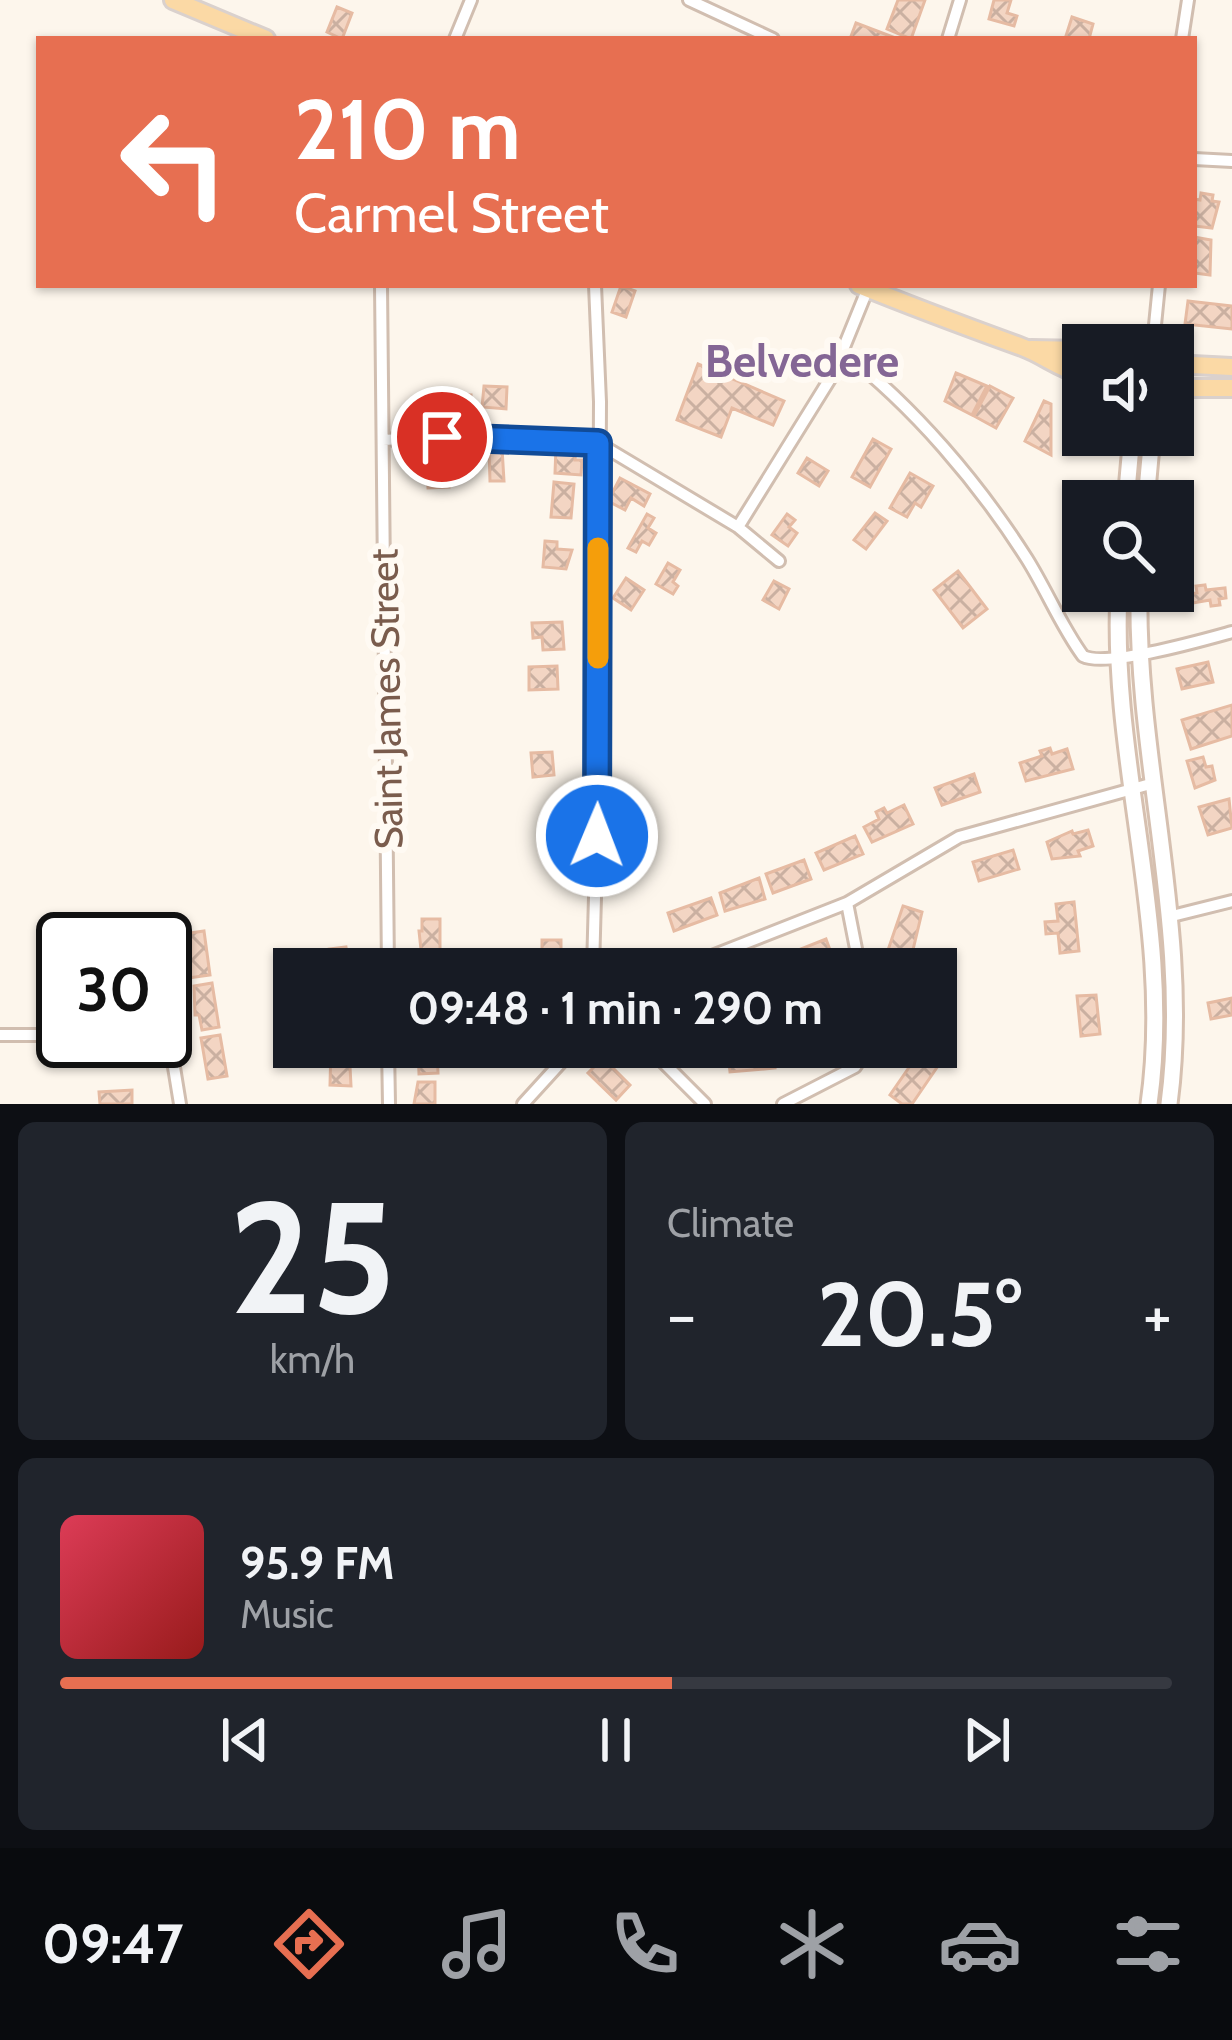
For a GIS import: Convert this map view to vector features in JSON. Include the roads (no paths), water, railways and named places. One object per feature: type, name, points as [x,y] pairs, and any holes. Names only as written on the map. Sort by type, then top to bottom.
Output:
[{"type":"main road","points":[[173,0],[259,36]]},
{"type":"main road","points":[[871,288],[1030,349],[1062,370]]},
{"type":"main road","points":[[1030,349],[1062,347]]},
{"type":"main road","points":[[1194,365],[1232,367]]},
{"type":"main road","points":[[1194,388],[1232,388]]},
{"type":"main road","points":[[1119,612],[1133,787],[1156,972],[1149,1104]]},
{"type":"main road","points":[[1139,612],[1139,653],[1172,916],[1176,1008],[1169,1104]]},
{"type":"street","points":[[456,36],[471,0]]},
{"type":"street","points":[[689,0],[767,36]]},
{"type":"street","points":[[949,36],[960,0]]},
{"type":"street","points":[[1182,36],[1188,0]]},
{"type":"street","points":[[1197,159],[1232,161]]},
{"type":"street","name":"Saint James Street","points":[[381,288],[388,948]]},
{"type":"street","points":[[594,948],[598,788],[595,288]]},
{"type":"street","points":[[738,526],[794,440],[842,351],[865,288]]},
{"type":"street","points":[[1156,324],[1159,288]]},
{"type":"street","points":[[842,351],[965,472],[1027,559],[1083,656],[1090,661],[1120,659],[1232,632]]},
{"type":"street","points":[[383,440],[442,437],[598,443],[738,526],[779,561]]},
{"type":"street","points":[[733,948],[847,903],[959,837],[1154,783]]},
{"type":"street","points":[[1172,916],[1232,901]]},
{"type":"street","points":[[847,903],[856,948]]},
{"type":"street","points":[[0,1035],[36,1035]]},
{"type":"street","points":[[174,1068],[181,1104]]},
{"type":"street","points":[[388,1068],[389,1104]]},
{"type":"street","points":[[523,1104],[556,1068]]},
{"type":"street","points":[[669,1068],[705,1104]]},
{"type":"street","points":[[783,1104],[853,1068]]},
{"type":"district","name":"Belvedere","points":[[802,361]]}]
